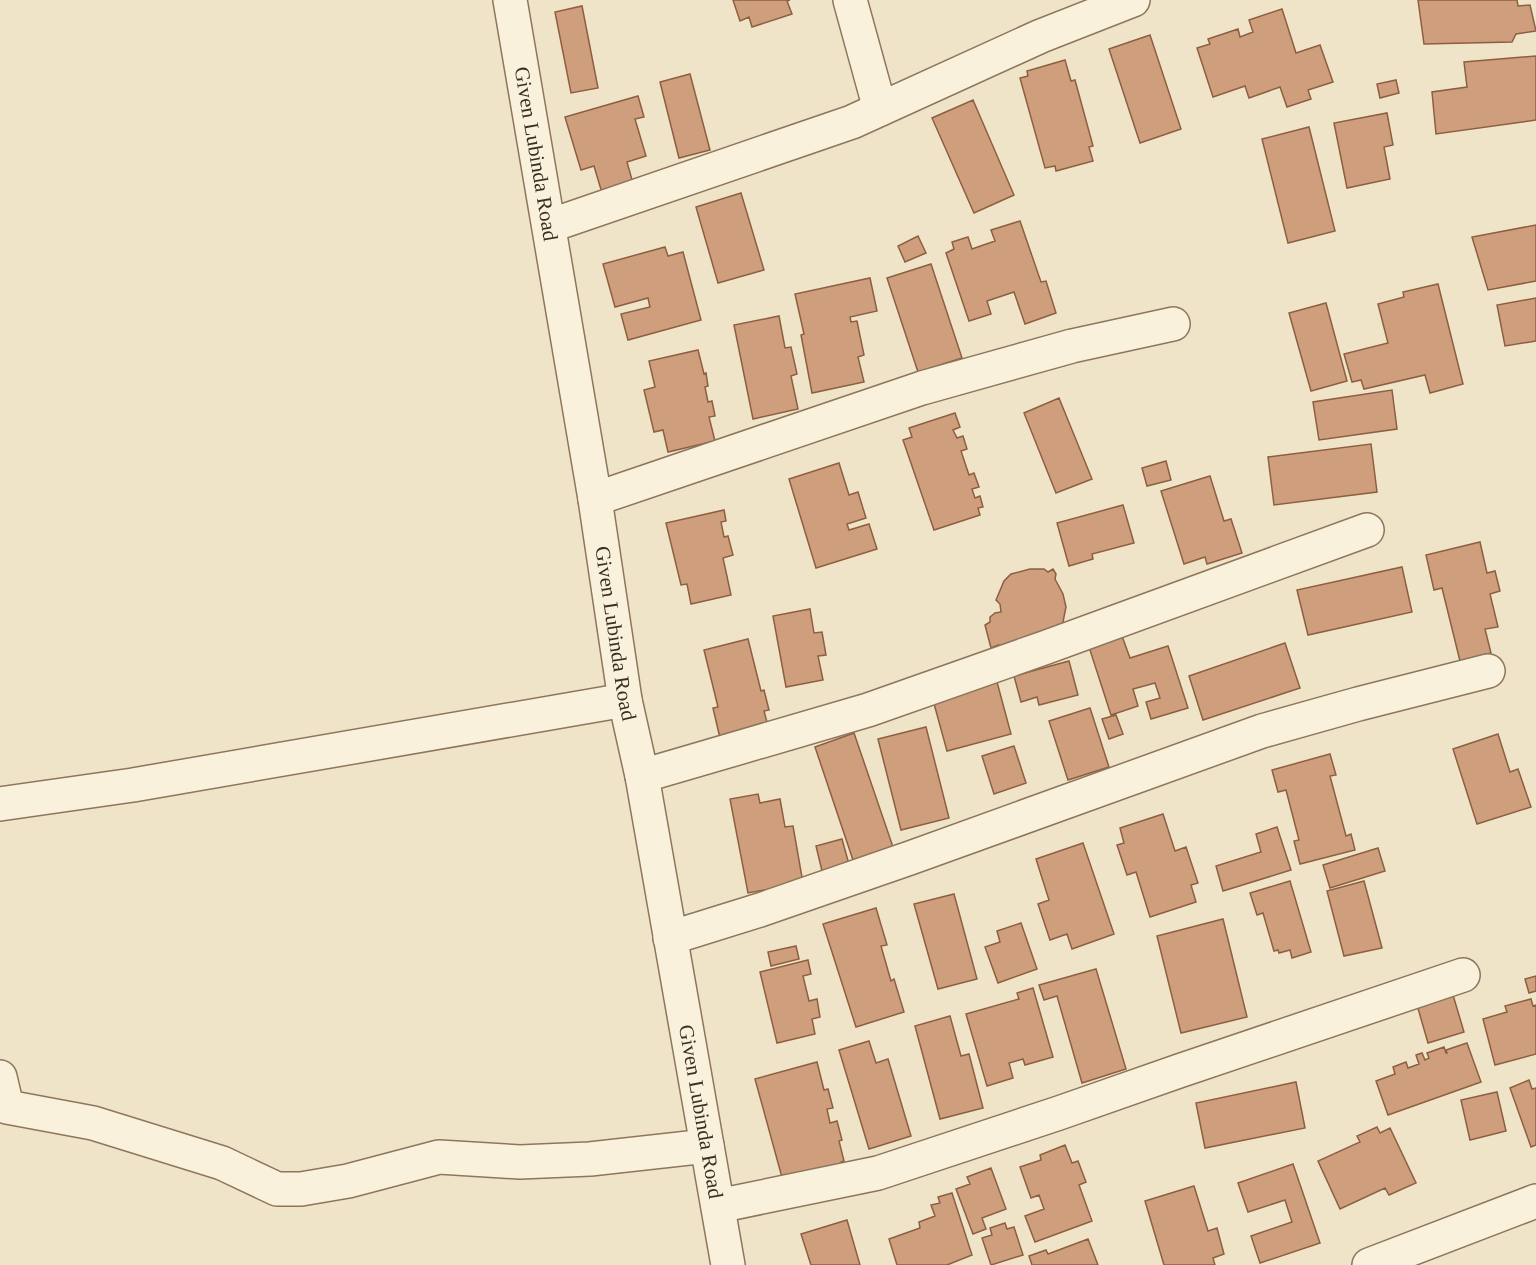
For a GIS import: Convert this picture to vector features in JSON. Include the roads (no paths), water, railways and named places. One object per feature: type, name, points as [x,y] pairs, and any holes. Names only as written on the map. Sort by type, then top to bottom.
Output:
[{"type":"street","name":"Given Lubinda Road","points":[[510,0],[595,499],[625,700],[642,776],[728,1265]]},
{"type":"street","points":[[850,0],[880,109]]},
{"type":"street","points":[[549,226],[852,122],[1041,36],[1133,0]]},
{"type":"street","points":[[595,499],[922,388],[1072,346],[1173,324]]},
{"type":"street","points":[[642,776],[868,710],[1367,530]]},
{"type":"street","points":[[670,938],[760,910],[910,858],[1262,731],[1488,671]]},
{"type":"street","points":[[0,804],[133,785],[625,700]]},
{"type":"street","points":[[718,1206],[878,1173],[1463,975]]},
{"type":"street","points":[[0,1077],[7,1107],[93,1122],[222,1163],[277,1189],[301,1189],[348,1181],[439,1157],[520,1162],[590,1159],[707,1146]]},
{"type":"street","points":[[1369,1265],[1536,1201]]}]
